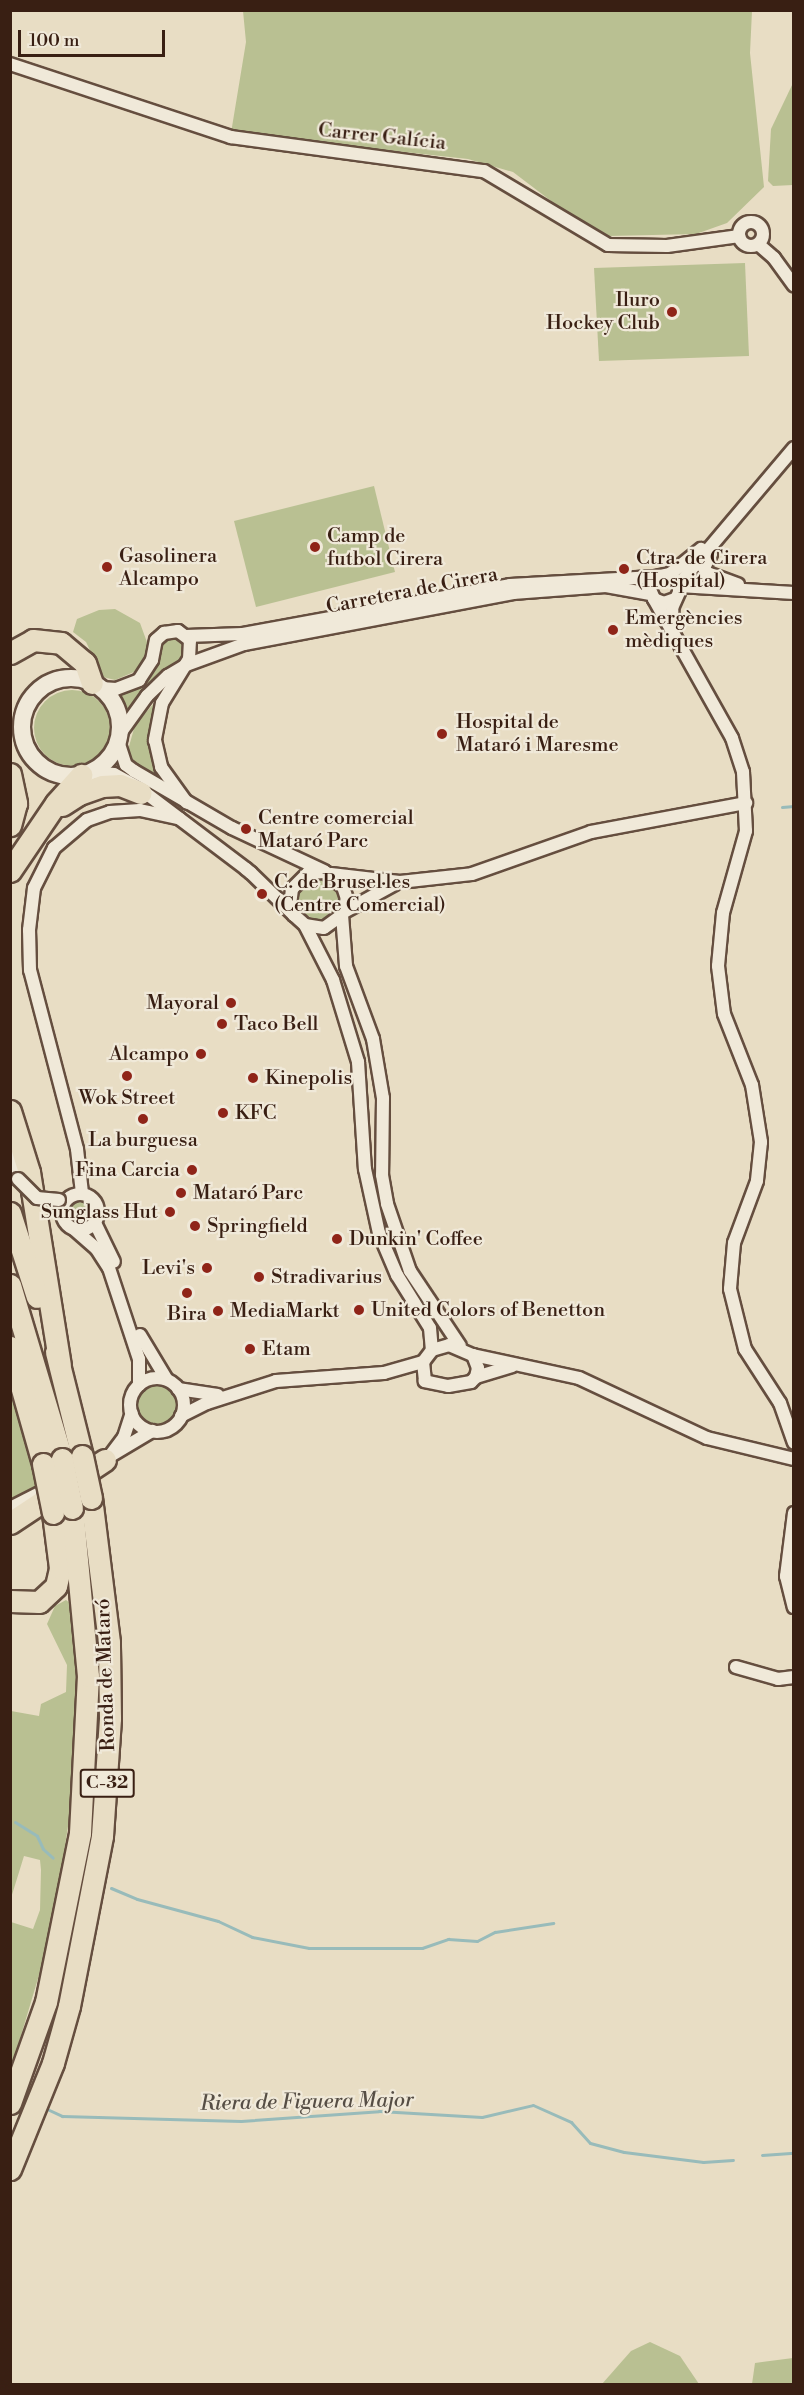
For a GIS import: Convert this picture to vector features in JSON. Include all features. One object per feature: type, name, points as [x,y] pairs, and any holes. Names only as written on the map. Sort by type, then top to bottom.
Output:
[{"type":"highway","points":[[10,652],[33,640],[61,643],[85,663],[97,685]]},
{"type":"highway","points":[[10,774],[16,803],[10,825]]},
{"type":"highway","points":[[49,818],[56,803],[80,775]]},
{"type":"highway","points":[[10,871],[49,818],[69,799],[94,788],[120,785],[141,793]]},
{"type":"highway","points":[[10,1111],[29,1172],[60,1365]]},
{"type":"highway","name":"C-32","points":[[10,1213],[60,1365],[62,1510]]},
{"type":"highway","name":"C-32","points":[[10,1285],[62,1460]]},
{"type":"highway","points":[[10,1347],[62,1460]]},
{"type":"highway","name":"Ronda de Mataró","points":[[10,2169],[52,2063],[83,1942],[107,1792],[109,1642],[91,1498],[62,1460]]},
{"type":"highway","points":[[10,1523],[105,1460]]},
{"type":"highway","points":[[10,1601],[34,1604],[45,1599],[56,1586],[60,1561],[62,1510]]},
{"type":"highway","name":"Ronda de Mataró","points":[[10,2103],[28,2056],[62,1937],[84,1790],[88,1676],[62,1510]]},
{"type":"street","name":"Carrer Galícia","points":[[10,64],[231,137],[484,171],[608,246],[668,246],[738,237]]},
{"type":"street","points":[[758,244],[763,232],[756,222],[742,224],[738,237],[745,245],[758,244],[774,258],[794,286]]},
{"type":"street","points":[[674,641],[671,615],[679,585],[794,448]]},
{"type":"street","points":[[721,534],[670,574],[654,577],[652,596],[674,641],[732,738],[743,772],[746,803],[743,848],[723,913],[718,966],[724,1014],[752,1085],[761,1142],[757,1181],[734,1243],[730,1289],[745,1349],[780,1403],[794,1443]]},
{"type":"street","points":[[721,534],[706,563],[707,573],[768,591]]},
{"type":"street","points":[[670,574],[679,585],[794,593]]},
{"type":"street","name":"Carretera de Cirera","points":[[97,685],[124,688],[138,681],[152,660],[156,640],[164,633],[173,630],[186,636],[243,634],[510,585],[654,577]]},
{"type":"street","name":"Carretera de Cirera","points":[[119,738],[156,687],[186,664],[244,644],[513,593],[606,586],[652,596]]},
{"type":"street","points":[[652,596],[664,603],[675,599]]},
{"type":"street","points":[[186,636],[191,652],[162,703],[155,740],[161,767],[187,803]]},
{"type":"street","points":[[10,711],[40,685],[72,678],[97,685],[117,709],[119,738],[126,765],[187,803],[327,873],[343,887],[347,899],[343,914],[346,966],[373,1039],[383,1098],[382,1175],[387,1204],[410,1271],[460,1346],[473,1355],[515,1366],[551,1369],[579,1378],[706,1438],[794,1459]]},
{"type":"street","points":[[43,768],[25,745],[22,723],[29,702],[51,682]]},
{"type":"street","points":[[10,731],[33,764],[80,775],[122,777],[246,868],[305,925],[333,980],[358,1062],[365,1169],[379,1233],[397,1275],[430,1329],[432,1350],[423,1362],[384,1373],[301,1377],[235,1395],[181,1416],[172,1427],[152,1431],[105,1460],[10,1508]]},
{"type":"street","points":[[10,852],[80,775],[111,756],[119,738]]},
{"type":"street","points":[[294,915],[290,906],[292,889],[308,873],[327,873],[400,882],[472,874],[601,829],[746,803]]},
{"type":"street","points":[[179,818],[140,810],[110,812],[87,820],[54,848],[39,875],[30,914],[30,970],[38,1008],[78,1149],[82,1193],[97,1205],[95,1223],[122,1280],[140,1336],[167,1380],[178,1389],[200,1395],[235,1395]]},
{"type":"street","points":[[305,925],[324,928],[343,914],[400,882]]},
{"type":"street","points":[[10,1156],[18,1179],[37,1198],[62,1200],[82,1193]]},
{"type":"street","points":[[62,1200],[61,1213],[75,1230],[96,1248],[109,1268],[140,1359],[139,1385],[131,1398],[132,1413],[124,1437],[105,1460]]},
{"type":"street","points":[[75,1230],[95,1223]]},
{"type":"street","points":[[432,1350],[460,1346]]},
{"type":"street","points":[[473,1355],[478,1368],[476,1377]]},
{"type":"street","points":[[423,1362],[425,1381]]},
{"type":"street","points":[[384,1373],[448,1386],[471,1382],[476,1377],[515,1366]]},
{"type":"street","points":[[139,1385],[157,1378],[167,1380]]},
{"type":"street","points":[[178,1389],[183,1402],[181,1416]]},
{"type":"street","points":[[132,1413],[142,1427],[152,1431]]},
{"type":"street","points":[[794,1514],[786,1576],[794,1607]]},
{"type":"street","points":[[736,1667],[778,1679],[794,1677]]},
{"type":"green space","points":[[243,11],[752,11],[750,53],[764,187],[727,223],[696,234],[609,236],[584,226],[513,172],[468,159],[231,133],[246,42]]},
{"type":"green space","points":[[793,83],[793,185],[773,186],[768,181],[771,129]]},
{"type":"green space","name":"Iluro Hockey Club","points":[[745,263],[749,356],[599,361],[594,268]]},
{"type":"green space","name":"Camp de futbol Cirera","points":[[374,486],[395,572],[256,607],[234,521]]},
{"type":"green space","points":[[115,609],[140,623],[148,645],[141,669],[115,680],[103,677],[86,642],[73,632],[77,619],[99,610]]},
{"type":"green space","points":[[175,635],[186,645],[183,659],[162,675],[128,711],[120,694],[141,685],[155,666],[162,639]]},
{"type":"green space","points":[[72,690],[86,693],[99,701],[107,714],[110,728],[107,742],[99,755],[86,763],[72,766],[58,763],[45,755],[37,742],[34,728],[37,714],[45,701],[58,693]]},
{"type":"green space","points":[[162,694],[151,725],[151,741],[160,775],[156,777],[133,763],[128,750],[135,725]]},
{"type":"green space","points":[[319,879],[327,880],[333,885],[338,891],[338,907],[333,913],[327,918],[319,919],[311,918],[305,913],[300,907],[299,899],[300,891],[305,885],[311,880]]},
{"type":"green space","points":[[80,1200],[85,1201],[91,1207],[91,1217],[85,1223],[80,1224],[75,1223],[69,1217],[68,1212],[69,1207],[75,1201]]},
{"type":"green space","points":[[10,1378],[42,1487],[11,1499],[10,1499]]},
{"type":"green space","points":[[157,1385],[171,1391],[177,1405],[171,1419],[157,1425],[143,1419],[137,1405],[143,1391]]},
{"type":"green space","points":[[66,1600],[71,1604],[77,1664],[72,1801],[51,1935],[11,2069],[11,1922],[33,1929],[40,1910],[41,1870],[40,1860],[24,1856],[11,1898],[11,1711],[39,1716],[41,1704],[66,1692],[67,1665],[47,1624],[55,1606]]},
{"type":"green space","points":[[650,2342],[680,2356],[699,2384],[602,2384],[631,2351]]},
{"type":"green space","points":[[793,2358],[793,2384],[752,2384],[755,2363]]},
{"type":"waterway","points":[[782,807],[794,806]]},
{"type":"waterway","points":[[15,1822],[37,1836],[43,1849],[53,1858]]},
{"type":"waterway","points":[[111,1888],[137,1899],[218,1921],[252,1937],[309,1948],[422,1948],[448,1939],[477,1941],[495,1932],[553,1923]]},
{"type":"waterway","name":"Riera de Figuera Major","points":[[47,2109],[62,2116],[241,2121],[379,2111],[482,2117],[533,2105],[571,2122],[590,2143],[624,2152],[703,2162],[733,2160]]},
{"type":"waterway","name":"Riera de Figuera Major","points":[[762,2155],[794,2153]]},
{"type":"place","name":"Iluro Hockey Club","points":[[672,312]]},
{"type":"place","name":"Camp de futbol Cirera","points":[[315,547]]},
{"type":"place","name":"Gasolinera Alcampo","points":[[107,567]]},
{"type":"place","name":"Ctra. de Cirera (Hospital)","points":[[624,569]]},
{"type":"place","name":"Emergències mèdiques","points":[[613,630]]},
{"type":"place","name":"Hospital de Mataró i Maresme","points":[[442,734]]},
{"type":"place","name":"Centre comercial Mataró Parc","points":[[246,829]]},
{"type":"place","name":"C. de Brusel·les (Centre Comercial)","points":[[262,894]]},
{"type":"place","name":"Mayoral","points":[[231,1003]]},
{"type":"place","name":"Taco Bell","points":[[222,1024]]},
{"type":"place","name":"Alcampo","points":[[201,1054]]},
{"type":"place","name":"Wok Street","points":[[127,1076]]},
{"type":"place","name":"Kinepolis","points":[[253,1078]]},
{"type":"place","name":"KFC","points":[[223,1113]]},
{"type":"place","name":"La burguesa","points":[[143,1119]]},
{"type":"place","name":"Fina Carcia","points":[[192,1170]]},
{"type":"place","name":"Mataró Parc","points":[[181,1193]]},
{"type":"place","name":"Sunglass Hut","points":[[170,1212]]},
{"type":"place","name":"Springfield","points":[[195,1226]]},
{"type":"place","name":"Dunkin' Coffee","points":[[337,1239]]},
{"type":"place","name":"Levi's","points":[[207,1268]]},
{"type":"place","name":"Stradivarius","points":[[259,1277]]},
{"type":"place","name":"Bira","points":[[187,1293]]},
{"type":"place","name":"United Colors of Benetton","points":[[359,1310]]},
{"type":"place","name":"MediaMarkt","points":[[218,1311]]},
{"type":"place","name":"Etam","points":[[250,1349]]}]
